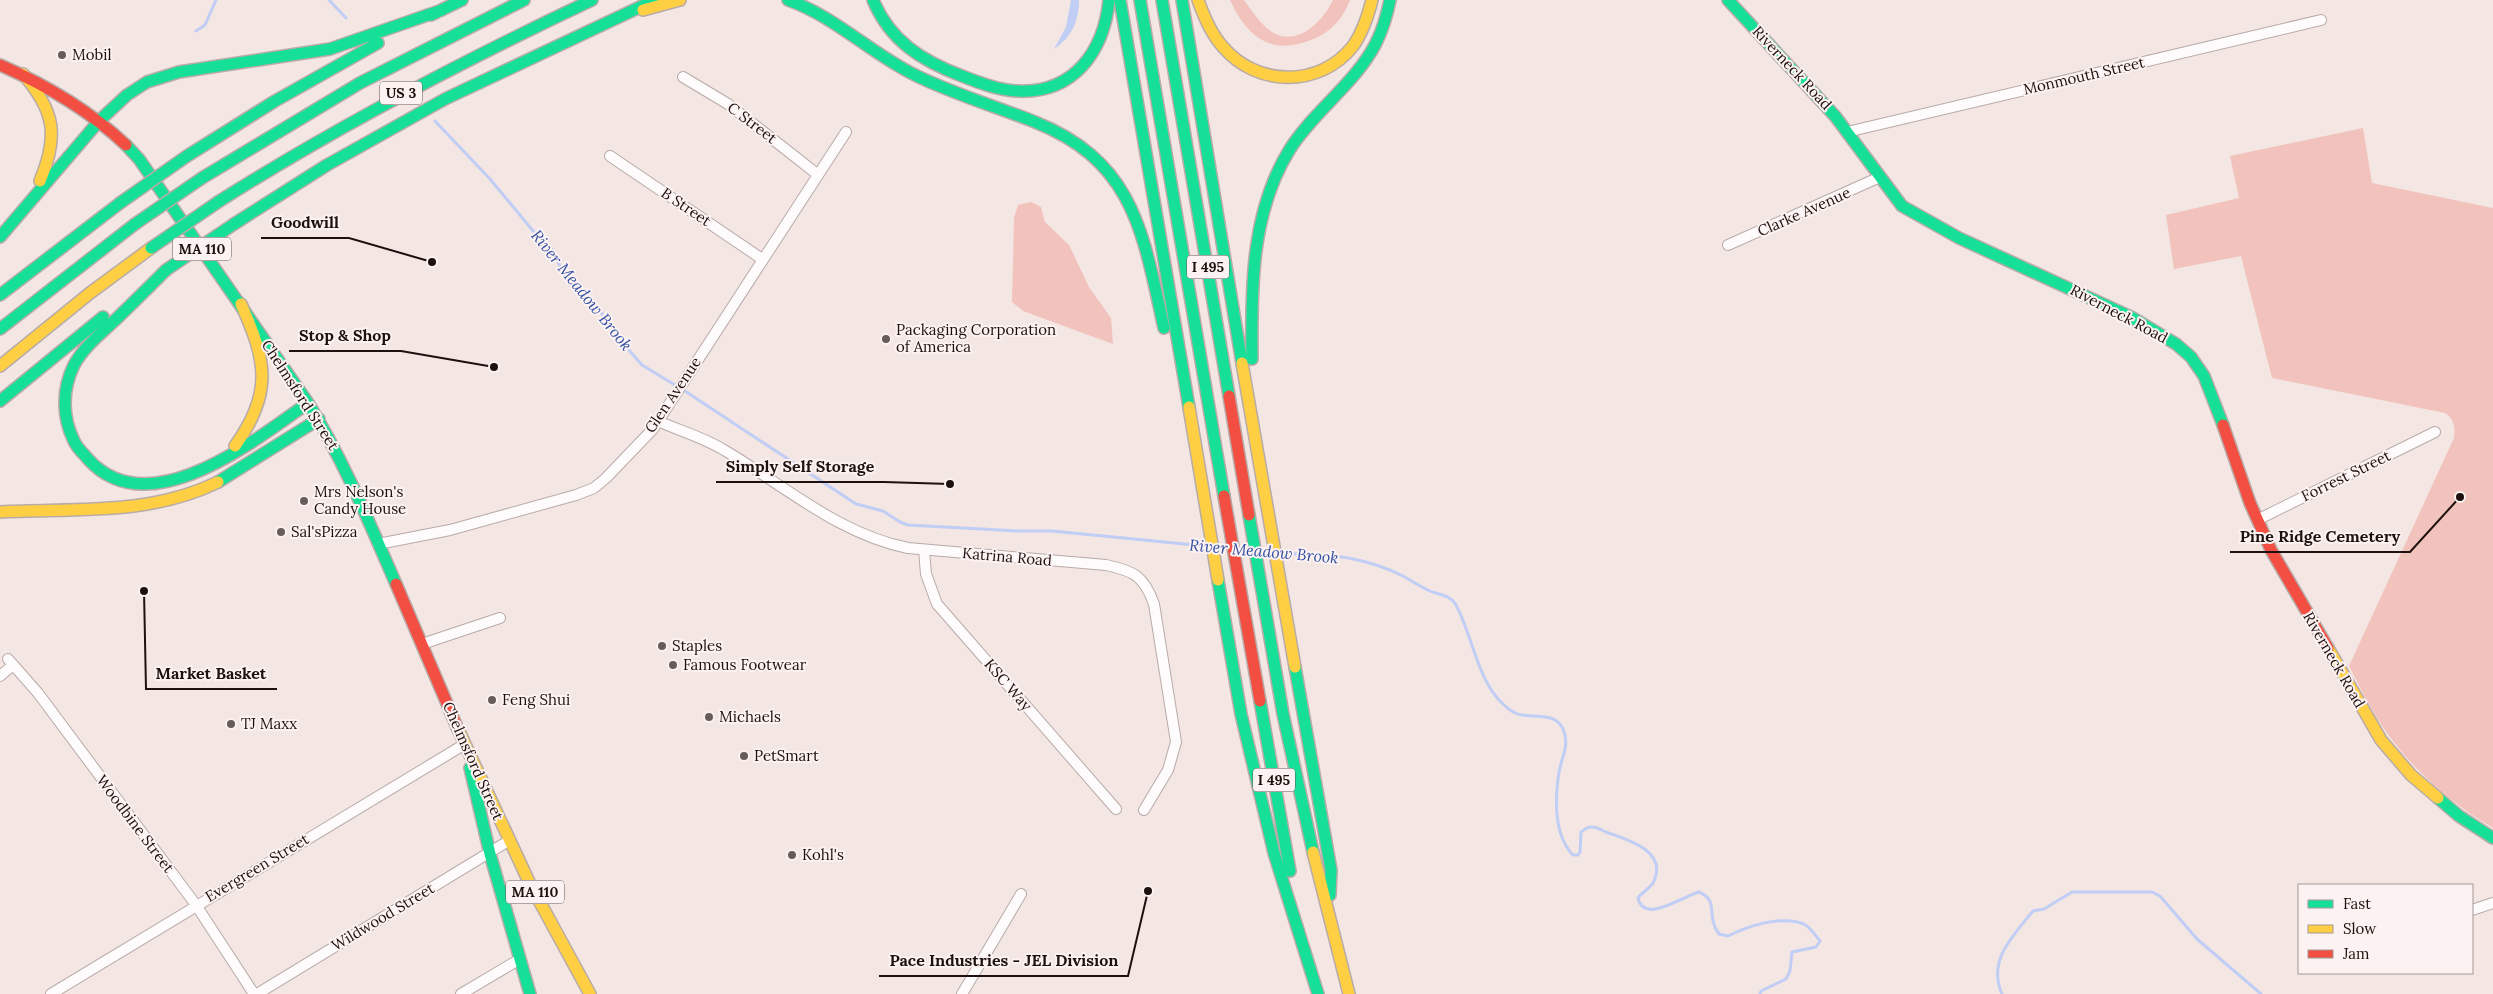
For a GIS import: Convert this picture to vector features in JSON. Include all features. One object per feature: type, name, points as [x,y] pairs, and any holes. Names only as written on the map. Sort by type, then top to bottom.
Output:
[{"type":"main road","points":[[0,295],[120,203],[187,156],[305,83],[462,0]]},
{"type":"main road","name":"US 3","points":[[0,329],[135,224],[202,178],[354,85],[446,37],[524,0]]},
{"type":"main road","name":"US 3","points":[[0,366],[90,293],[151,248],[304,147],[425,80],[592,0]]},
{"type":"main road","points":[[0,401],[81,334],[166,270],[327,164],[507,68],[654,0]]},
{"type":"main road","points":[[602,24],[680,0]]},
{"type":"main road","points":[[788,0],[827,18],[913,75],[958,95],[1068,136],[1089,150],[1106,166],[1128,198],[1138,225],[1200,470]]},
{"type":"main road","points":[[873,0],[879,16],[889,32],[903,46],[918,56],[982,84],[1005,90],[1025,91],[1045,88],[1062,82],[1085,65],[1102,39],[1108,18],[1109,0]]},
{"type":"main road","points":[[1120,0],[1241,714],[1263,809],[1295,926],[1318,994]]},
{"type":"main road","name":"I 495","points":[[1140,0],[1289,864],[1318,994]]},
{"type":"main road","name":"I 495","points":[[1162,0],[1283,714],[1329,919],[1349,994]]},
{"type":"main road","points":[[1182,0],[1249,403],[1331,870],[1329,919]]},
{"type":"main road","points":[[1198,0],[1206,22],[1228,53],[1254,71],[1283,78],[1315,74],[1342,59],[1360,37],[1368,18],[1372,0]]},
{"type":"main road","points":[[1249,403],[1256,255],[1268,194],[1291,147],[1372,54],[1386,23],[1390,0]]},
{"type":"main road","name":"Riverneck Road","points":[[1728,0],[1795,70],[1847,132],[1902,206],[1959,238],[2039,272],[2131,317],[2176,344],[2191,357],[2204,376],[2217,407],[2257,520],[2271,550],[2381,740],[2411,775],[2459,816],[2493,838]]},
{"type":"main road","points":[[0,237],[99,121],[127,95],[147,82],[168,74],[330,49],[442,10]]},
{"type":"main road","name":"Chelmsford Street","points":[[0,65],[23,74],[60,93],[99,121],[127,147],[151,175],[319,419],[351,480],[465,744],[510,840],[590,994]]},
{"type":"main road","points":[[23,74],[44,102],[52,119],[54,139],[46,170],[27,205]]},
{"type":"main road","points":[[166,270],[91,343],[76,361],[69,376],[65,399],[69,430],[79,449],[91,464],[107,476],[125,483],[144,485],[174,480],[223,460],[308,403]]},
{"type":"main road","points":[[223,460],[252,424],[259,409],[263,388],[262,362],[259,349],[241,304]]},
{"type":"main road","points":[[0,512],[117,508],[177,498],[205,488],[234,473],[319,419]]},
{"type":"main road","points":[[465,744],[490,854],[530,994]]},
{"type":"street","name":"Monmouth Street","points":[[1847,132],[2321,20]]},
{"type":"street","name":"C Street","points":[[683,77],[728,104],[817,174]]},
{"type":"street","name":"Glen Avenue","points":[[378,544],[458,528],[582,493],[606,478],[658,421],[846,132]]},
{"type":"street","name":"B Street","points":[[610,156],[762,259]]},
{"type":"street","name":"Clarke Avenue","points":[[1728,245],[1880,177]]},
{"type":"street","name":"Katrina Road","points":[[658,421],[724,450],[807,503],[864,535],[889,544],[924,550],[1106,564],[1131,572],[1142,580],[1154,604],[1176,742],[1168,770],[1144,810]]},
{"type":"street","name":"Forrest Street","points":[[2257,520],[2435,432]]},
{"type":"street","name":"KSC Way","points":[[924,550],[926,574],[937,604],[1116,809]]},
{"type":"street","points":[[422,644],[500,618]]},
{"type":"street","name":"Woodbine Street","points":[[0,676],[11,662],[38,693],[196,905],[255,994]]},
{"type":"street","name":"Evergreen Street","points":[[51,994],[465,744]]},
{"type":"street","name":"Wildwood Street","points":[[255,994],[490,854],[510,840]]},
{"type":"street","points":[[962,994],[1021,894]]},
{"type":"street","points":[[2473,910],[2493,903]]},
{"type":"street","points":[[461,994],[520,959]]},
{"type":"shaded area","points":[[1230,0],[1244,0],[1264,26],[1281,36],[1291,37],[1308,30],[1316,24],[1333,0],[1350,0],[1340,19],[1330,29],[1311,40],[1284,46],[1262,40],[1253,33],[1244,24]]},
{"type":"shaded area","points":[[2363,128],[2372,183],[2493,208],[2493,828],[2449,798],[2409,761],[2376,717],[2349,666],[2454,438],[2453,421],[2445,413],[2272,378],[2241,256],[2174,269],[2166,215],[2239,198],[2230,156]]},
{"type":"shaded area","points":[[1031,202],[1041,207],[1045,222],[1069,245],[1089,287],[1111,318],[1113,344],[1023,311],[1012,302],[1014,218],[1018,205]]},
{"type":"water","points":[[1071,0],[1079,0],[1076,22],[1066,39],[1054,49],[1066,27]]},
{"type":"waterway","points":[[196,31],[205,25],[216,0]]},
{"type":"waterway","name":"River Meadow Brook","points":[[329,0],[346,18]]},
{"type":"waterway","name":"River Meadow Brook","points":[[435,121],[490,179],[539,238],[552,249],[562,270],[589,296],[627,348],[642,365],[688,393],[856,504],[883,511],[908,525],[1052,531],[1205,546]]},
{"type":"waterway","name":"River Meadow Brook","points":[[1281,553],[1335,556],[1366,562],[1397,573],[1433,592],[1448,597],[1454,602],[1462,617],[1481,670],[1494,694],[1514,713],[1554,719],[1562,728],[1566,745],[1560,767],[1556,804],[1559,826],[1566,846],[1573,855],[1578,855],[1580,852],[1581,832],[1593,827],[1633,842],[1650,854],[1655,861],[1657,870],[1654,881],[1638,898],[1642,906],[1648,909],[1665,907],[1699,892],[1711,904],[1713,921],[1719,934],[1728,936],[1755,925],[1775,921],[1795,922],[1804,924],[1809,928],[1820,941],[1816,947],[1792,952],[1790,971],[1786,979],[1761,991],[1760,994]]},
{"type":"waterway","name":"River Meadow Brook","points":[[2002,994],[1998,982],[1998,970],[2000,959],[2010,939],[2033,911],[2044,909],[2072,892],[2152,892],[2160,896],[2197,939],[2261,994]]},
{"type":"traffic: fast","points":[[431,15],[462,0]]},
{"type":"traffic: fast","points":[[202,178],[360,83],[524,0]]},
{"type":"traffic: fast","points":[[218,202],[309,147],[402,95],[592,0]]},
{"type":"traffic: fast","points":[[234,224],[327,165],[445,99],[655,0]]},
{"type":"traffic: fast","points":[[788,0],[822,16],[915,75],[959,94],[1035,122],[1068,138],[1094,158],[1114,180],[1129,205],[1149,262],[1164,328]]},
{"type":"traffic: fast","points":[[873,0],[888,27],[909,48],[921,56],[947,70],[976,81],[996,88],[1017,91],[1037,90],[1055,85],[1070,77],[1083,66],[1101,36],[1109,0]]},
{"type":"traffic: fast","points":[[1120,0],[1189,407]]},
{"type":"traffic: fast","points":[[1140,0],[1224,496]]},
{"type":"traffic: fast","points":[[1162,0],[1229,396]]},
{"type":"traffic: fast","points":[[1182,0],[1242,363]]},
{"type":"traffic: fast","points":[[1252,359],[1253,278],[1256,251],[1267,198],[1277,173],[1290,149],[1367,58],[1381,32],[1390,0]]},
{"type":"traffic: fast","points":[[1728,0],[1835,116],[1902,206],[1959,238],[2131,317],[2176,344],[2191,357],[2204,376],[2223,425]]},
{"type":"traffic: fast","points":[[0,237],[99,121],[127,95],[147,82],[179,72],[330,49],[442,10]]},
{"type":"traffic: fast","points":[[187,156],[275,101],[378,43]]},
{"type":"traffic: fast","points":[[126,145],[139,159],[308,403],[345,469],[396,584]]},
{"type":"traffic: fast","points":[[120,203],[187,156]]},
{"type":"traffic: fast","points":[[135,224],[202,178]]},
{"type":"traffic: fast","points":[[151,248],[218,202]]},
{"type":"traffic: fast","points":[[0,295],[120,203]]},
{"type":"traffic: fast","points":[[0,329],[135,224]]},
{"type":"traffic: fast","points":[[166,270],[234,224]]},
{"type":"traffic: fast","points":[[166,270],[86,348],[70,374],[65,403],[67,422],[75,444],[88,459],[112,477],[140,484],[170,481],[200,470],[230,455],[308,403]]},
{"type":"traffic: fast","points":[[0,401],[103,317]]},
{"type":"traffic: fast","points":[[218,482],[319,419]]},
{"type":"traffic: fast","points":[[1249,515],[1283,714],[1313,852]]},
{"type":"traffic: fast","points":[[1218,580],[1241,714],[1274,853],[1318,994]]},
{"type":"traffic: fast","points":[[1295,667],[1331,870],[1330,895]]},
{"type":"traffic: fast","points":[[1260,701],[1290,871]]},
{"type":"traffic: fast","points":[[470,768],[490,854],[530,994]]},
{"type":"traffic: fast","points":[[2438,798],[2459,816],[2493,838]]},
{"type":"traffic: slow","points":[[643,10],[680,0]]},
{"type":"traffic: slow","points":[[1198,0],[1211,31],[1223,47],[1237,60],[1253,70],[1270,75],[1288,77],[1324,70],[1339,60],[1353,46],[1360,35],[1372,0]]},
{"type":"traffic: slow","points":[[23,74],[42,100],[51,124],[50,150],[40,181]]},
{"type":"traffic: slow","points":[[0,366],[90,293],[151,248]]},
{"type":"traffic: slow","points":[[235,446],[256,409],[262,376],[261,360],[250,324],[241,304]]},
{"type":"traffic: slow","points":[[1242,363],[1295,667]]},
{"type":"traffic: slow","points":[[1189,407],[1218,580]]},
{"type":"traffic: slow","points":[[0,512],[83,510],[138,505],[192,493],[218,482]]},
{"type":"traffic: slow","points":[[2328,648],[2381,740],[2411,775],[2438,798]]},
{"type":"traffic: slow","points":[[457,727],[530,884],[590,994]]},
{"type":"traffic: slow","points":[[1313,852],[1349,994]]},
{"type":"traffic: jam","points":[[0,65],[66,99],[112,132],[126,145]]},
{"type":"traffic: jam","points":[[1229,396],[1249,515]]},
{"type":"traffic: jam","points":[[2223,425],[2250,503],[2271,550],[2328,648]]},
{"type":"traffic: jam","points":[[1224,496],[1260,701]]},
{"type":"traffic: jam","points":[[396,584],[457,727]]},
{"type":"place","name":"Mobil","points":[[62,55]]},
{"type":"place","name":"Goodwill","points":[[432,262]]},
{"type":"place","name":"Packaging Corporation of America","points":[[886,339]]},
{"type":"place","name":"Stop & Shop","points":[[494,367]]},
{"type":"place","name":"Simply Self Storage","points":[[950,484]]},
{"type":"place","name":"Pine Ridge Cemetery","points":[[2460,497]]},
{"type":"place","name":"Mrs Nelson's Candy House","points":[[304,501]]},
{"type":"place","name":"Sal'sPizza","points":[[281,532]]},
{"type":"place","name":"Market Basket","points":[[144,591]]},
{"type":"place","name":"Staples","points":[[662,646]]},
{"type":"place","name":"Famous Footwear","points":[[673,665]]},
{"type":"place","name":"Feng Shui","points":[[492,700]]},
{"type":"place","name":"Michaels","points":[[709,717]]},
{"type":"place","name":"TJ Maxx","points":[[231,724]]},
{"type":"place","name":"PetSmart","points":[[744,756]]},
{"type":"place","name":"Kohl's","points":[[792,855]]},
{"type":"place","name":"Pace Industries - JEL Division","points":[[1148,891]]}]
